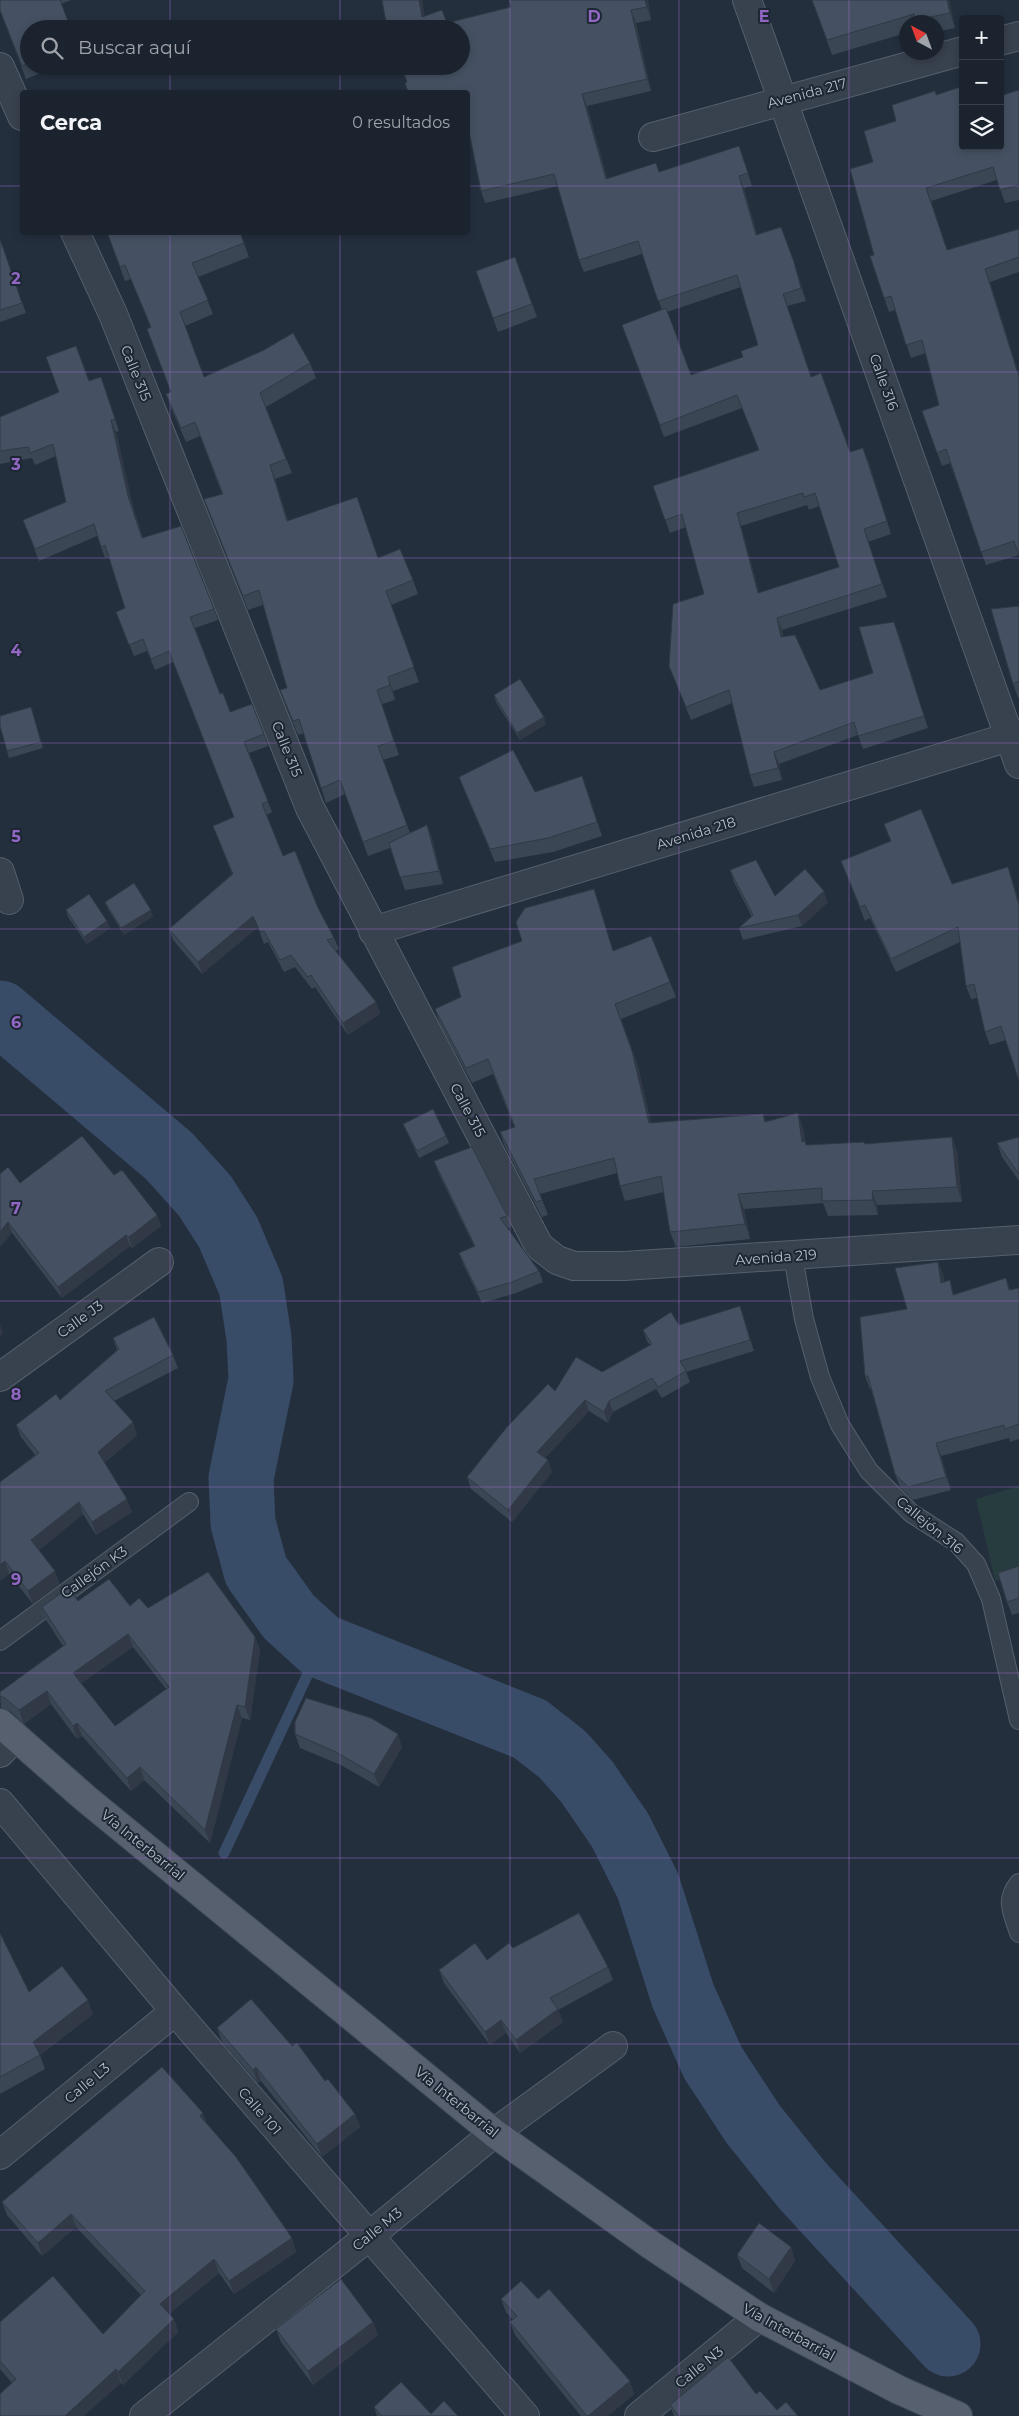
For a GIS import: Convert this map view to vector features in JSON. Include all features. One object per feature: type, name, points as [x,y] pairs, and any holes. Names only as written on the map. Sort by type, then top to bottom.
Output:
[{"type":"main road","name":"Vía Interbarrial","points":[[5,1738],[85,1798],[494,2133],[651,2245],[759,2317],[899,2390],[958,2416]]},
{"type":"street","name":"Calle 316","points":[[748,0],[1015,735],[1019,764]]},
{"type":"street","points":[[1004,40],[1019,36]]},
{"type":"street","name":"Avenida 217","points":[[652,137],[783,99],[959,52]]},
{"type":"street","points":[[0,66],[20,111]]},
{"type":"street","name":"Calle 315","points":[[77,235],[113,314],[310,808],[539,1246]]},
{"type":"street","name":"Avenida 218","points":[[373,931],[1015,735]]},
{"type":"street","points":[[0,872],[9,900]]},
{"type":"street","name":"Avenida 219","points":[[539,1246],[557,1260],[574,1266],[624,1266],[1019,1240]]},
{"type":"street","name":"Calle J3","points":[[0,1377],[159,1262]]},
{"type":"street","name":"Calle 101","points":[[0,1803],[368,2237],[525,2416]]},
{"type":"street","name":"Calle L3","points":[[0,2155],[175,2011]]},
{"type":"street","name":"Calle M3","points":[[144,2416],[368,2237],[494,2133],[613,2046]]},
{"type":"street","name":"Calle N3","points":[[639,2416],[759,2317]]},
{"type":"lane","name":"Callejón 316","points":[[794,1256],[804,1319],[820,1377],[840,1425],[869,1471],[911,1513],[956,1542],[976,1564],[991,1599],[1019,1720]]},
{"type":"lane","name":"Callejón K3","points":[[0,1642],[189,1502]]},
{"type":"lane","points":[[1019,1883],[1012,1892],[1010,1903],[1019,1933]]},
{"type":"green space","points":[[1019,1486],[1019,1573],[995,1581],[976,1499]]},
{"type":"building","points":[[0,0],[60,0],[68,20],[20,20],[20,61],[0,10]]},
{"type":"building","points":[[382,0],[419,0],[422,17],[442,10],[446,20],[386,20]]},
{"type":"building","points":[[509,0],[645,0],[647,7],[631,10],[647,79],[582,94],[606,179],[656,163],[659,172],[739,146],[748,173],[739,176],[756,235],[781,227],[794,262],[801,288],[783,294],[811,377],[821,373],[850,452],[863,448],[887,521],[864,529],[882,584],[777,618],[781,637],[795,635],[820,690],[873,673],[859,627],[894,622],[924,716],[858,736],[854,722],[774,752],[778,768],[750,775],[729,690],[686,707],[669,666],[673,604],[704,594],[682,514],[665,520],[653,486],[759,450],[737,395],[660,425],[622,325],[666,308],[691,375],[743,357],[741,351],[758,345],[737,275],[658,301],[638,241],[579,260],[554,174],[481,191],[470,137],[470,90],[407,90],[405,83],[407,82],[404,75],[470,75],[470,20],[459,20],[511,7]],"holes":[[[803,493],[804,497],[815,493],[839,567],[758,593],[737,513]]]},
{"type":"building","points":[[812,0],[947,0],[950,13],[940,15],[899,15],[899,18],[827,40]]},
{"type":"building","points":[[959,87],[959,150],[1004,150],[1004,95],[1019,90],[1019,185],[1000,190],[993,167],[926,188],[947,250],[1019,229],[1019,257],[985,269],[1019,377],[1019,555],[1014,541],[981,552],[946,449],[937,453],[922,411],[939,405],[922,340],[906,345],[891,296],[884,298],[870,256],[874,255],[850,169],[873,162],[864,131],[896,121],[892,105],[935,91],[936,95]]},
{"type":"building","points":[[108,235],[241,235],[244,243],[192,263],[208,300],[180,312],[204,377],[264,350],[293,333],[310,363],[260,393],[286,459],[270,465],[287,521],[357,497],[378,558],[400,549],[413,580],[386,591],[414,667],[388,677],[390,685],[377,690],[394,741],[378,746],[407,825],[363,842],[340,780],[321,788],[299,719],[293,721],[280,690],[287,688],[259,590],[243,596],[204,499],[223,494],[195,422],[181,428],[166,394],[171,392],[147,329],[151,327],[125,265],[120,267]]},
{"type":"building","points":[[0,239],[22,303],[0,310]]},
{"type":"building","points":[[515,257],[532,304],[493,318],[476,271]]},
{"type":"building","points":[[76,346],[89,381],[101,377],[115,419],[111,420],[128,496],[142,538],[181,526],[214,609],[190,617],[220,694],[223,693],[230,712],[252,704],[264,734],[244,742],[268,801],[262,804],[283,856],[295,851],[318,908],[334,938],[327,940],[376,1002],[343,1023],[311,975],[308,977],[291,955],[280,960],[264,931],[260,932],[253,916],[198,962],[169,929],[233,874],[213,826],[234,817],[169,651],[151,659],[143,639],[129,645],[116,612],[125,608],[105,545],[101,547],[94,524],[35,549],[23,520],[66,502],[53,444],[30,453],[28,447],[0,451],[0,417],[59,392],[46,357]]},
{"type":"building","points":[[1019,606],[1019,681],[1013,684],[991,609]]},
{"type":"building","points":[[520,679],[544,717],[517,733],[494,695]]},
{"type":"building","points":[[31,707],[41,742],[7,751],[0,726],[0,716]]},
{"type":"building","points":[[513,750],[535,792],[582,776],[597,822],[548,838],[490,849],[459,777]]},
{"type":"building","points":[[921,809],[952,884],[1008,867],[1019,905],[1019,1081],[1001,1026],[985,1032],[974,984],[966,986],[958,927],[891,959],[865,905],[860,907],[841,861],[891,841],[884,824]]},
{"type":"building","points":[[427,825],[439,871],[400,877],[389,843]]},
{"type":"building","points":[[756,860],[775,896],[805,869],[824,891],[798,915],[739,928],[753,915],[730,870]]},
{"type":"building","points":[[134,883],[151,910],[121,928],[105,902]]},
{"type":"building","points":[[594,889],[613,951],[651,936],[670,982],[615,1004],[632,1051],[649,1123],[763,1114],[765,1122],[798,1113],[802,1142],[805,1141],[806,1145],[864,1142],[865,1144],[952,1137],[957,1187],[872,1191],[873,1200],[822,1201],[822,1188],[738,1194],[745,1224],[670,1232],[661,1176],[620,1186],[614,1158],[534,1179],[542,1200],[536,1202],[500,1132],[515,1127],[488,1059],[466,1068],[435,1009],[461,997],[452,967],[522,941],[516,922],[525,908]]},
{"type":"building","points":[[89,894],[107,921],[84,937],[66,910]]},
{"type":"building","points":[[433,1109],[446,1136],[417,1151],[403,1124]]},
{"type":"building","points":[[82,1136],[114,1175],[122,1170],[157,1215],[129,1237],[126,1235],[58,1287],[8,1222],[0,1232],[0,1174],[8,1167],[20,1183]]},
{"type":"building","points":[[1019,1137],[1019,1174],[997,1143]]},
{"type":"building","points":[[472,1147],[507,1216],[500,1218],[539,1271],[512,1282],[478,1292],[459,1253],[475,1246],[434,1161]]},
{"type":"building","points":[[938,1262],[941,1283],[950,1280],[953,1295],[1006,1278],[1009,1290],[1019,1288],[1019,1424],[1005,1429],[1004,1425],[936,1443],[946,1477],[908,1487],[895,1474],[868,1376],[865,1376],[860,1317],[907,1309],[895,1268]]},
{"type":"building","points":[[740,1306],[750,1340],[680,1361],[686,1371],[658,1387],[652,1378],[609,1401],[604,1412],[585,1400],[537,1452],[548,1460],[508,1510],[467,1477],[507,1427],[548,1384],[555,1391],[576,1357],[602,1372],[652,1344],[643,1330],[671,1312],[679,1325]]},
{"type":"building","points":[[154,1317],[173,1355],[105,1391],[133,1422],[98,1452],[127,1499],[92,1522],[79,1502],[31,1540],[55,1571],[28,1591],[5,1561],[0,1565],[0,1482],[39,1453],[16,1425],[56,1394],[60,1400],[119,1349],[113,1338]]},
{"type":"building","points":[[1019,1566],[1019,1598],[1007,1602],[998,1573]]},
{"type":"building","points":[[208,1572],[255,1637],[245,1707],[237,1705],[205,1830],[140,1767],[127,1778],[77,1723],[73,1726],[47,1691],[19,1710],[0,1696],[0,1692],[66,1644],[42,1607],[68,1588],[78,1601],[109,1579],[130,1606],[139,1598],[148,1608]],"holes":[[[128,1634],[169,1687],[115,1726],[73,1673]]]},
{"type":"building","points":[[306,1698],[371,1718],[398,1734],[374,1774],[336,1752],[295,1734],[295,1722]]},
{"type":"building","points":[[579,1913],[608,1967],[550,1998],[558,2009],[516,2040],[501,2020],[485,2032],[439,1970],[475,1943],[487,1960],[509,1943],[513,1948]]},
{"type":"building","points":[[0,1933],[29,1992],[62,1966],[88,2000],[33,2042],[40,2055],[0,2077]]},
{"type":"building","points":[[251,1999],[292,2046],[297,2043],[325,2081],[328,2079],[355,2114],[317,2144],[256,2067],[253,2070],[217,2028]]},
{"type":"building","points":[[162,2067],[203,2113],[200,2116],[236,2157],[292,2238],[229,2281],[214,2259],[160,2304],[174,2319],[118,2372],[116,2369],[65,2416],[0,2416],[0,2394],[16,2379],[0,2361],[0,2322],[53,2276],[103,2334],[145,2291],[71,2214],[38,2243],[2,2202]]},
{"type":"building","points":[[759,2223],[791,2247],[769,2279],[737,2255]]},
{"type":"building","points":[[341,2279],[373,2322],[308,2371],[276,2329]]},
{"type":"building","points":[[521,2281],[538,2299],[549,2289],[630,2381],[588,2416],[510,2322],[517,2316],[501,2299]]},
{"type":"building","points":[[728,2357],[756,2394],[760,2391],[777,2410],[786,2402],[798,2416],[679,2416],[670,2405]]},
{"type":"building","points":[[401,2382],[431,2414],[444,2401],[458,2416],[382,2416],[374,2407]]},
{"type":"waterway","points":[[0,1013],[169,1156],[205,1196],[228,1232],[251,1286],[259,1338],[261,1380],[241,1478],[243,1523],[256,1571],[289,1617],[321,1646],[530,1729],[562,1754],[587,1782],[620,1830],[648,1886],[683,1996],[713,2063],[753,2124],[802,2185],[948,2344]]},
{"type":"waterway","points":[[224,1853],[321,1646]]}]
